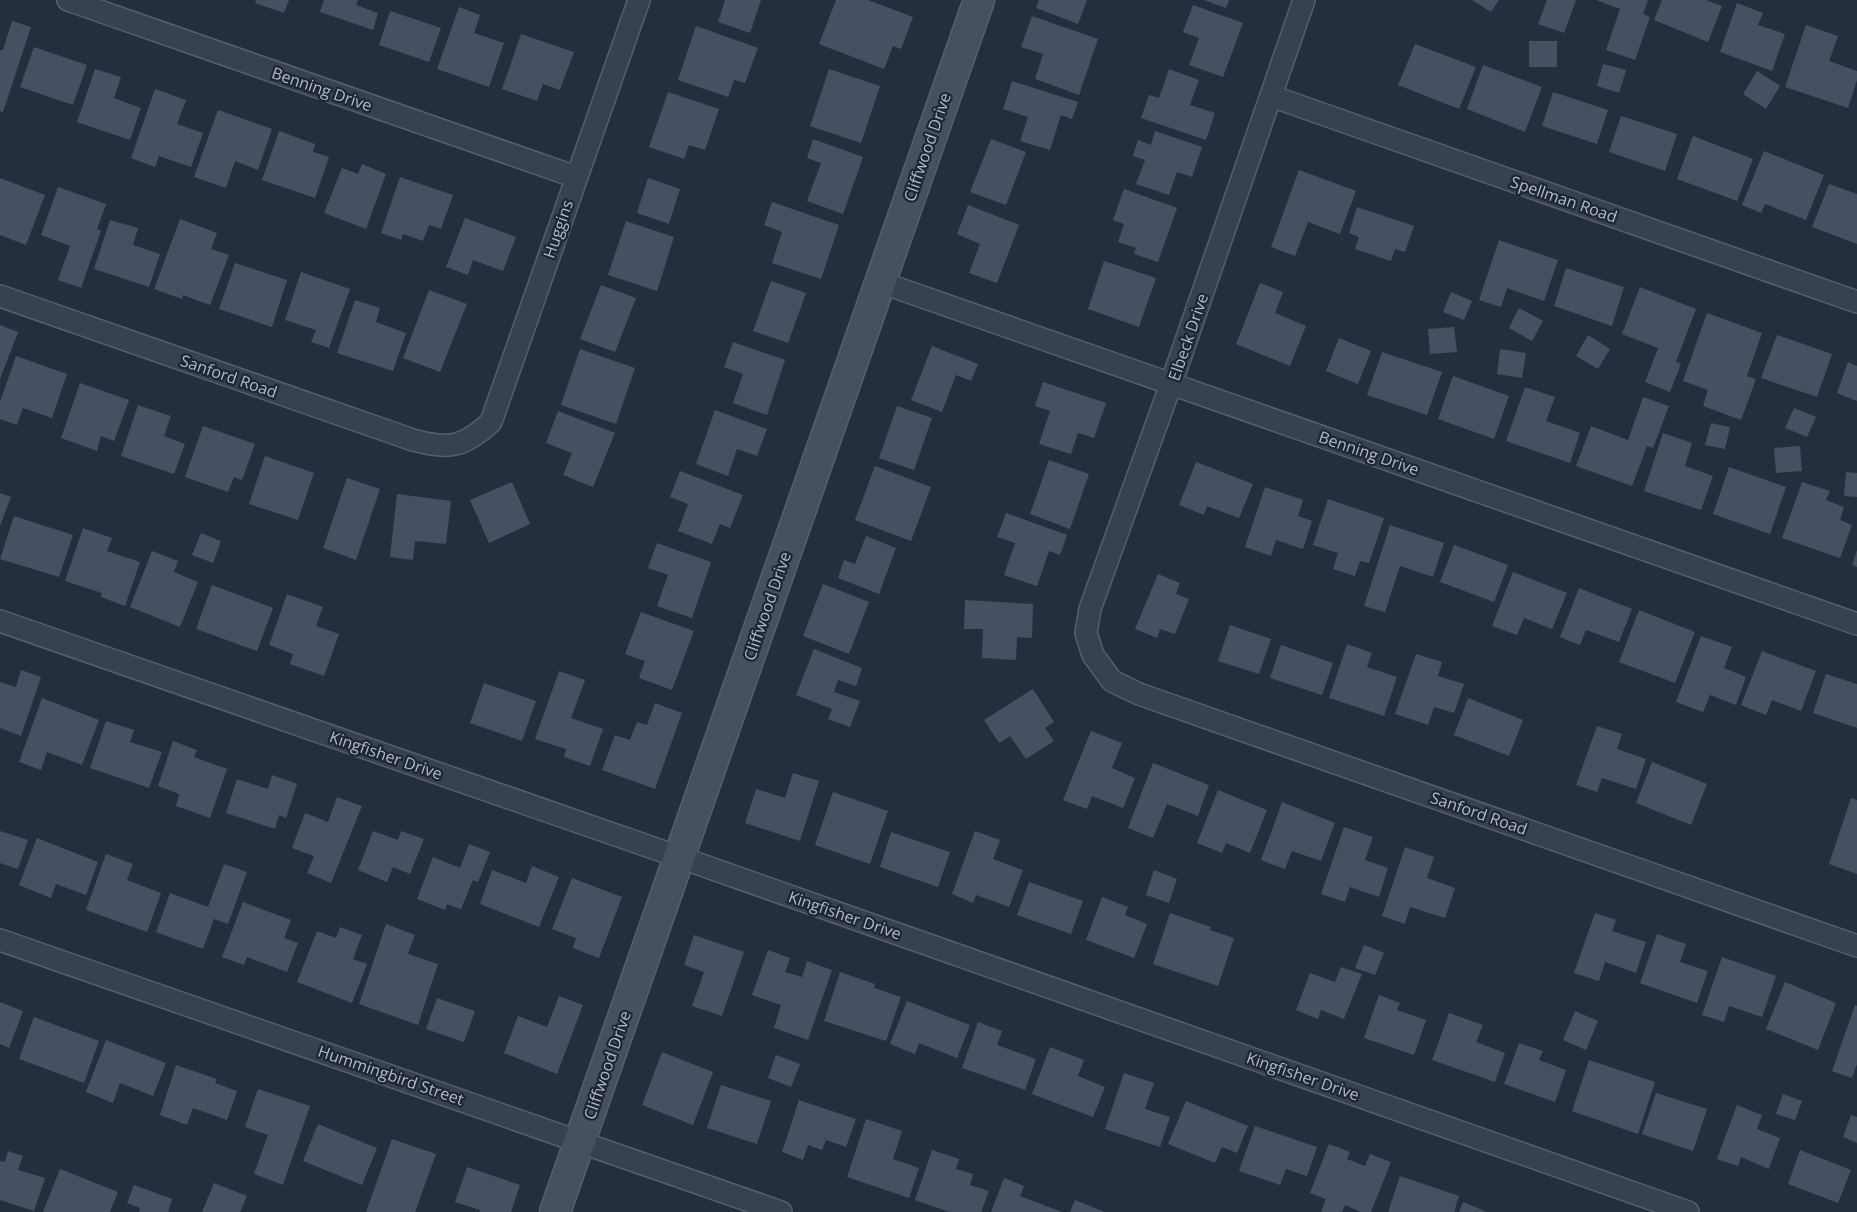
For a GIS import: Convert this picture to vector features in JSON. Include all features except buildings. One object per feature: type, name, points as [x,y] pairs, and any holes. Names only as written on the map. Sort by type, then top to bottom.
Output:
[{"type":"street","name":"Benning Drive","points":[[68,0],[576,177]]},
{"type":"street","name":"Huggins","points":[[460,444],[476,436],[491,422],[639,0]]},
{"type":"street","name":"Cliffwood Drive","points":[[555,1212],[979,0]]},
{"type":"street","name":"Elbeck Drive","points":[[1105,672],[1093,655],[1086,633],[1090,609],[1172,384],[1304,0]]},
{"type":"street","name":"Spellman Road","points":[[1271,96],[1857,302]]},
{"type":"street","name":"Benning Drive","points":[[880,282],[1857,624]]},
{"type":"street","name":"Sanford Road","points":[[0,296],[413,440],[435,446],[460,444]]},
{"type":"street","name":"Kingfisher Drive","points":[[0,621],[1688,1212]]},
{"type":"street","name":"Sanford Road","points":[[1105,672],[1112,681],[1139,694],[1857,946]]},
{"type":"street","name":"Hummingbird Street","points":[[0,940],[781,1212]]}]
